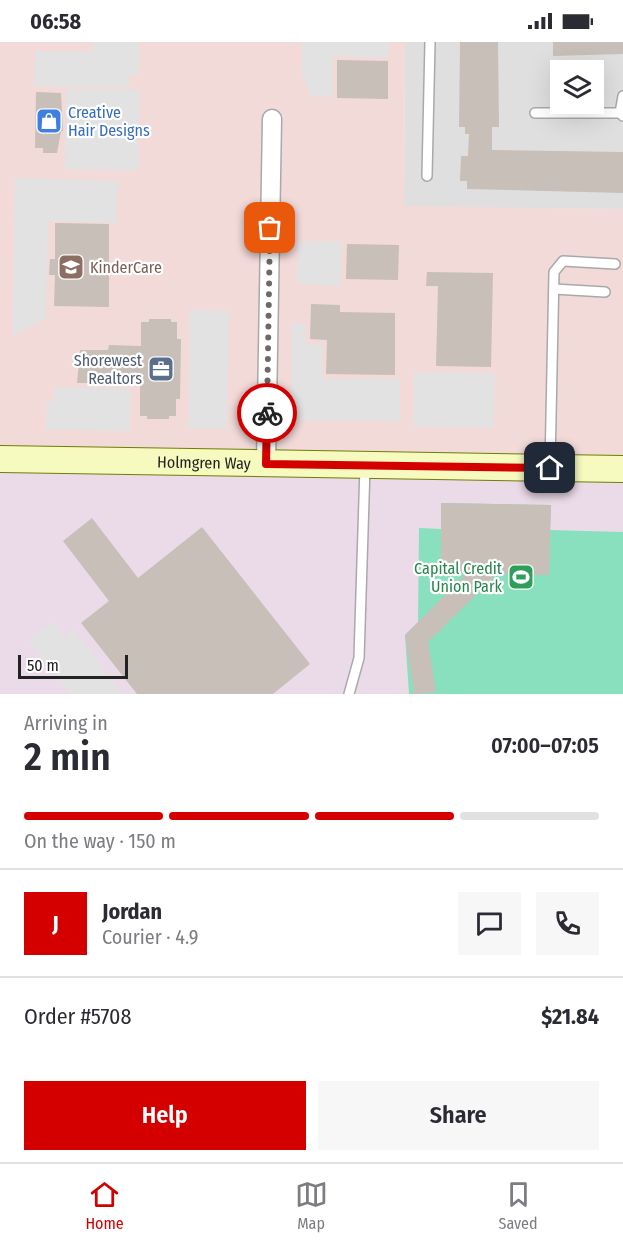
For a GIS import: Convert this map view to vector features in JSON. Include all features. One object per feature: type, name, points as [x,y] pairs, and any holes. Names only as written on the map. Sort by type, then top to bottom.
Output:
[{"type":"street","points":[[266,464],[272,118]]},
{"type":"street","name":"Holmgren Way","points":[[0,459],[623,469]]},
{"type":"lane","points":[[426,176],[429,42]]},
{"type":"lane","points":[[535,113],[622,115],[623,96]]},
{"type":"lane","points":[[550,468],[554,272],[558,263],[563,261],[615,264]]},
{"type":"lane","points":[[554,290],[605,292]]},
{"type":"lane","points":[[349,694],[359,658],[366,465]]},
{"type":"shaded area","points":[[0,42],[405,42],[404,206],[623,209],[623,469],[0,459]]},
{"type":"shaded area","points":[[93,42],[139,42],[139,75],[129,75],[129,88],[34,86],[35,51],[93,52]]},
{"type":"shaded area","points":[[302,42],[388,42],[388,58],[333,56],[332,96],[311,96],[301,71]]},
{"type":"shaded area","points":[[405,42],[623,42],[623,209],[404,207]]},
{"type":"shaded area","points":[[66,89],[139,90],[138,170],[65,169]]},
{"type":"shaded area","points":[[15,178],[118,181],[117,223],[48,221],[46,318],[12,336]]},
{"type":"shaded area","points":[[298,241],[342,242],[341,286],[297,284]]},
{"type":"shaded area","points":[[190,310],[229,311],[227,429],[188,428]]},
{"type":"shaded area","points":[[292,324],[306,324],[306,344],[322,344],[323,379],[400,379],[400,421],[291,420]]},
{"type":"shaded area","points":[[414,372],[495,374],[494,428],[413,426]]},
{"type":"shaded area","points":[[54,387],[131,389],[130,431],[46,429],[47,402],[54,401]]},
{"type":"shaded area","points":[[0,459],[623,469],[623,694],[0,694]]},
{"type":"shaded area","points":[[53,621],[66,638],[72,628],[123,694],[70,694],[28,640]]},
{"type":"green space","name":"Capital Credit Union Park","points":[[441,503],[551,505],[550,530],[623,532],[623,694],[409,694],[405,635],[418,622],[419,528],[441,529]]},
{"type":"building","points":[[460,42],[498,42],[499,127],[492,127],[492,150],[623,152],[623,193],[467,189],[467,181],[460,181],[461,156],[468,156],[469,134],[465,134],[465,127],[459,127]]},
{"type":"building","points":[[553,42],[623,42],[623,54],[553,56]]},
{"type":"building","points":[[337,60],[388,61],[388,99],[337,98]]},
{"type":"building","points":[[36,92],[61,93],[63,131],[61,131],[57,153],[43,153],[43,148],[35,148]]},
{"type":"building","points":[[55,223],[109,224],[109,307],[54,306],[55,275],[49,275],[50,259],[55,259]]},
{"type":"building","points":[[347,244],[399,245],[398,280],[346,279]]},
{"type":"building","points":[[427,272],[493,273],[491,367],[436,366],[438,286],[426,286]]},
{"type":"building","points":[[311,304],[340,305],[340,312],[395,313],[395,375],[326,374],[327,340],[310,339]]},
{"type":"building","points":[[149,319],[171,319],[171,322],[177,322],[177,339],[181,339],[180,399],[176,399],[176,416],[169,416],[169,419],[147,419],[147,416],[140,416],[140,380],[99,379],[99,383],[77,383],[80,350],[108,350],[109,345],[141,346],[141,322],[149,322]]},
{"type":"building","points":[[441,503],[551,505],[549,575],[497,574],[428,642],[436,692],[414,694],[405,635],[467,573],[441,573]]},
{"type":"building","points":[[92,518],[138,578],[202,527],[310,664],[273,694],[137,694],[81,623],[109,601],[63,541]]},
{"type":"way so far","points":[[267,413],[270,228]]},
{"type":"place","name":"Creative Hair Designs","points":[[49,121]]},
{"type":"place","name":"KinderCare","points":[[71,267]]},
{"type":"place","name":"Shorewest Realtors","points":[[161,369]]},
{"type":"place","name":"Capital Credit Union Park","points":[[521,577]]},
{"type":"route","points":[[267,413],[266,464],[550,468]]}]
